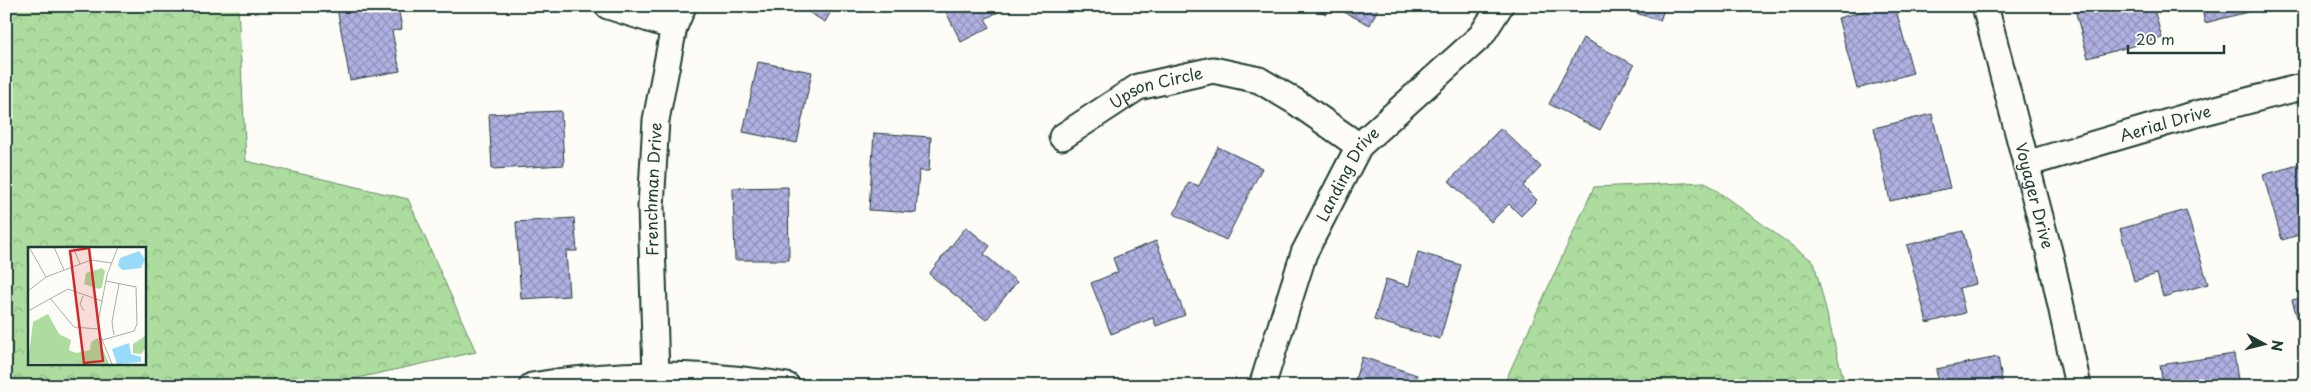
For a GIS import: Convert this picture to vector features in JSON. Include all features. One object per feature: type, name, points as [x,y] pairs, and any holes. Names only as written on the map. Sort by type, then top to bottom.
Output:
[{"type":"street","points":[[608,6],[678,17]]},
{"type":"street","name":"Landing Drive","points":[[1262,386],[1304,253],[1359,146],[1481,36],[1500,6]]},
{"type":"street","name":"Voyager Drive","points":[[1985,6],[2051,259],[2078,386]]},
{"type":"street","name":"Frenchman Drive","points":[[656,375],[651,207],[652,178],[656,120],[678,17]]},
{"type":"street","name":"Upson Circle","points":[[1062,137],[1138,87],[1213,70],[1259,80],[1296,102],[1359,146]]},
{"type":"street","name":"Aerial Drive","points":[[2026,164],[2188,116],[2305,86]]},
{"type":"street","points":[[532,386],[565,381],[656,375],[720,378],[787,386]]},
{"type":"green space","points":[[6,6],[238,6],[246,161],[408,199],[476,352],[321,386],[6,386]]},
{"type":"green space","points":[[1705,182],[1814,262],[1845,386],[1503,386],[1594,187]]},
{"type":"building","points":[[347,6],[398,6],[402,29],[392,31],[400,71],[350,80],[337,8]]},
{"type":"building","points":[[798,6],[834,6],[825,22]]},
{"type":"building","points":[[943,6],[1009,6],[985,19],[990,27],[961,42]]},
{"type":"building","points":[[1311,6],[1331,6],[1326,14]]},
{"type":"building","points":[[1332,6],[1379,6],[1370,25]]},
{"type":"building","points":[[1615,6],[1665,6],[1660,21]]},
{"type":"building","points":[[1881,6],[1895,6],[1913,73],[1857,89],[1838,18]]},
{"type":"building","points":[[2074,6],[2153,6],[2162,38],[2088,58]]},
{"type":"building","points":[[2201,6],[2271,6],[2205,23]]},
{"type":"building","points":[[1583,38],[1634,65],[1600,130],[1549,104]]},
{"type":"building","points":[[758,62],[812,72],[797,143],[743,132]]},
{"type":"building","points":[[561,111],[564,165],[492,169],[489,114]]},
{"type":"building","points":[[1932,114],[1950,188],[1890,201],[1874,128]]},
{"type":"building","points":[[1501,128],[1541,167],[1523,186],[1537,200],[1521,216],[1509,204],[1491,222],[1449,181]]},
{"type":"building","points":[[874,133],[931,137],[929,171],[919,171],[916,213],[869,210]]},
{"type":"building","points":[[1218,147],[1262,168],[1226,240],[1174,214],[1189,182],[1199,186]]},
{"type":"building","points":[[2305,163],[2305,233],[2282,240],[2263,175]]},
{"type":"building","points":[[788,187],[789,260],[735,260],[733,188]]},
{"type":"building","points":[[2186,210],[2208,284],[2163,297],[2157,274],[2134,281],[2120,229]]},
{"type":"building","points":[[574,218],[577,251],[566,251],[569,296],[521,299],[516,222]]},
{"type":"building","points":[[966,227],[990,246],[984,254],[1017,282],[986,320],[929,274]]},
{"type":"building","points":[[1963,231],[1976,284],[1959,288],[1965,313],[1927,323],[1907,245]]},
{"type":"building","points":[[1156,241],[1185,315],[1156,326],[1153,318],[1111,334],[1091,283],[1118,272],[1113,258]]},
{"type":"building","points":[[1418,252],[1461,265],[1440,339],[1374,320],[1386,279],[1409,286]]},
{"type":"building","points":[[2305,297],[2305,344],[2292,300]]},
{"type":"building","points":[[2234,354],[2239,386],[2163,386],[2160,365]]},
{"type":"building","points":[[1362,357],[1417,375],[1414,386],[1353,386]]},
{"type":"building","points":[[1998,357],[2003,386],[1939,386],[1936,369]]}]
